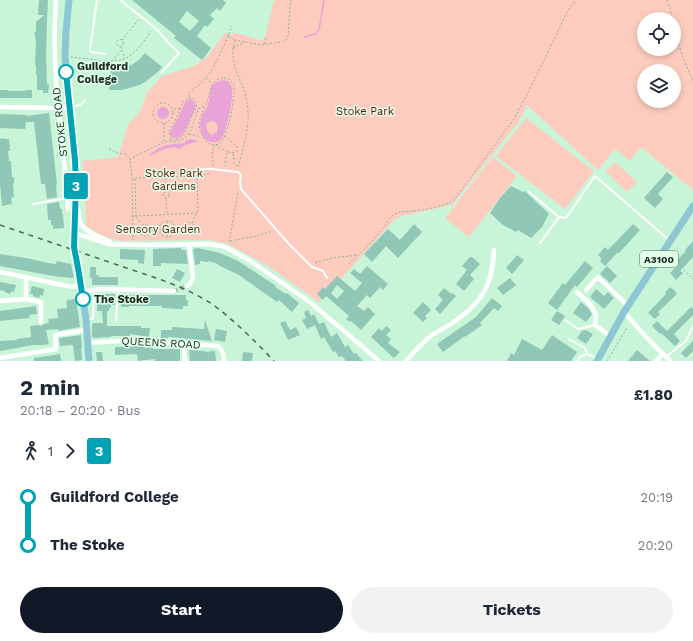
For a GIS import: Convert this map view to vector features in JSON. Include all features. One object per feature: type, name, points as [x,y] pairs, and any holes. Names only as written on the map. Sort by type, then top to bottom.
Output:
[{"type":"main road","name":"STOKE ROAD","points":[[69,0],[65,56],[76,172],[74,247],[86,319],[89,361]]},
{"type":"main road","name":"A3100","points":[[597,360],[626,309],[693,206]]},
{"type":"street","name":"STOKE ROAD","points":[[56,0],[54,21],[54,61],[68,209]]},
{"type":"street","points":[[0,107],[70,107]]},
{"type":"street","points":[[76,172],[79,183],[78,212],[80,224],[85,229],[114,244]]},
{"type":"street","points":[[74,233],[109,244],[209,244],[227,248],[255,264],[311,303],[379,361]]},
{"type":"street","points":[[187,286],[193,278],[189,244]]},
{"type":"street","points":[[406,361],[431,336],[451,324],[477,301],[489,283],[492,272],[494,250]]},
{"type":"street","points":[[0,272],[82,289],[174,291]]},
{"type":"street","points":[[26,277],[26,299]]},
{"type":"street","points":[[586,290],[598,277],[626,309],[647,338],[670,361]]},
{"type":"street","points":[[577,292],[591,305],[596,315],[595,325],[610,336]]},
{"type":"street","points":[[0,301],[26,299],[41,302],[41,322]]},
{"type":"street","points":[[0,358],[56,349],[54,335],[87,330]]},
{"type":"street","name":"QUEENS ROAD","points":[[88,343],[134,340],[218,346],[222,349],[224,361]]},
{"type":"street","points":[[184,344],[185,361]]},
{"type":"street","points":[[656,361],[664,356]]},
{"type":"lane","points":[[97,0],[90,50],[91,52],[106,54]]},
{"type":"lane","points":[[121,0],[165,37],[170,45],[179,53],[162,72]]},
{"type":"lane","points":[[70,107],[80,105],[85,100]]},
{"type":"lane","points":[[199,169],[238,172],[240,175],[241,189],[288,243],[312,267],[323,271],[327,278]]},
{"type":"lane","points":[[529,192],[559,217],[566,218],[595,176],[670,241]]},
{"type":"lane","points":[[33,204],[68,198]]},
{"type":"lane","points":[[540,242],[559,217]]},
{"type":"lane","points":[[86,319],[93,319],[94,290]]},
{"type":"lane","points":[[116,321],[118,290]]},
{"type":"lane","points":[[565,320],[578,329],[595,325]]},
{"type":"lane","points":[[664,356],[686,341],[693,326]]},
{"type":"lane","points":[[570,339],[585,348],[587,354],[597,360]]},
{"type":"lane","points":[[577,361],[580,357],[587,354]]},
{"type":"path","points":[[228,35],[235,40],[261,45],[286,40],[288,36],[291,1],[287,0]]},
{"type":"path","points":[[349,264],[364,250],[395,214],[445,205],[454,200],[514,119],[568,10],[575,0]]},
{"type":"path","points":[[667,0],[670,12]]},
{"type":"path","points":[[125,58],[121,46],[123,44],[122,40],[140,16]]},
{"type":"path","points":[[190,98],[189,92],[206,78],[221,52],[232,26]]},
{"type":"path","points":[[65,56],[112,61],[127,58],[141,45],[153,27]]},
{"type":"path","points":[[264,45],[266,37]]},
{"type":"path","points":[[121,46],[118,46],[116,42],[118,40],[122,40]]},
{"type":"path","points":[[235,40],[232,55],[245,91],[248,109],[246,136],[238,172]]},
{"type":"path","points":[[233,48],[245,42]]},
{"type":"path","points":[[112,61],[122,49]]},
{"type":"path","points":[[681,52],[693,82]]},
{"type":"path","points":[[206,78],[212,85]]},
{"type":"path","points":[[218,79],[229,79],[234,84],[232,109],[225,136],[220,142],[214,145],[209,144],[202,137],[199,126],[202,112],[206,104],[212,85],[218,79]]},
{"type":"path","points":[[171,139],[169,132],[170,129],[185,100],[190,98]]},
{"type":"path","points":[[171,139],[179,139],[189,127],[190,120],[197,103],[193,98],[190,98]]},
{"type":"path","points":[[159,103],[169,104],[174,113],[172,118],[164,123],[160,122],[153,115],[154,108],[159,103]]},
{"type":"path","points":[[130,159],[164,142],[180,141],[189,134],[193,128],[199,108],[206,104]]},
{"type":"path","points":[[173,110],[181,107]]},
{"type":"path","points":[[164,123],[164,142]]},
{"type":"path","points":[[218,131],[237,147],[237,151],[233,153]]},
{"type":"path","points":[[189,134],[202,137]]},
{"type":"path","points":[[216,144],[228,152],[233,153]]},
{"type":"path","points":[[132,178],[197,176],[200,174],[208,174],[212,169],[212,153],[214,145]]},
{"type":"path","points":[[109,149],[118,153],[126,154],[130,159],[132,178],[133,244]]},
{"type":"path","points":[[224,170],[228,152]]},
{"type":"path","points":[[233,153],[234,164],[239,166]]},
{"type":"path","points":[[192,223],[198,213],[197,176]]},
{"type":"path","points":[[165,177],[166,192],[169,195],[166,198]]},
{"type":"path","points":[[134,178],[136,216],[141,224]]},
{"type":"path","points":[[227,248],[240,182]]},
{"type":"path","points":[[166,192],[163,196],[166,198],[167,214]]},
{"type":"path","points":[[133,216],[198,213]]},
{"type":"path","points":[[166,221],[173,224],[175,229]]},
{"type":"path","points":[[166,221],[167,237]]},
{"type":"path","points":[[159,230],[162,223],[166,221]]},
{"type":"path","points":[[184,229],[184,226],[187,223],[192,223]]},
{"type":"path","points":[[184,229],[187,234],[191,234],[195,230],[192,223]]},
{"type":"path","points":[[141,224],[139,230],[142,235],[148,235],[151,230]]},
{"type":"path","points":[[141,224],[147,224],[150,226],[151,230]]},
{"type":"path","points":[[167,237],[173,233],[175,229]]},
{"type":"path","points":[[151,230],[184,229]]},
{"type":"path","points":[[159,230],[161,234],[167,237]]},
{"type":"path","points":[[229,241],[261,235],[277,230]]},
{"type":"path","points":[[664,251],[693,279]]},
{"type":"path","points":[[310,265],[332,258],[358,255]]},
{"type":"path","points":[[607,361],[627,328]]},
{"type":"green space","name":"Stoke Park","points":[[275,0],[693,0],[693,190],[641,147],[630,161],[615,149],[598,170],[527,105],[518,123],[452,205],[406,215],[395,219],[319,302],[268,266],[228,244],[210,240],[122,241],[103,236],[86,225],[85,186],[82,161],[118,157],[128,125],[140,112],[147,93],[162,76],[199,63],[207,57],[226,32],[232,36],[233,32],[264,41]]},
{"type":"green space","points":[[526,118],[594,171],[565,209],[496,156]]},
{"type":"green space","points":[[493,157],[517,176],[469,237],[445,218]]},
{"type":"green space","points":[[615,162],[637,182],[627,192],[606,172]]},
{"type":"shaded area","points":[[218,81],[228,81],[231,85],[232,95],[230,112],[222,138],[217,142],[210,142],[203,135],[200,129],[200,123],[202,115],[208,105],[212,86]],"holes":[[[211,121],[215,122],[218,126],[217,132],[212,135],[208,132],[206,127],[207,123]]]},
{"type":"shaded area","points":[[191,99],[195,103],[194,112],[182,135],[177,138],[173,138],[170,135],[170,132],[185,102]]},
{"type":"shaded area","points":[[161,107],[165,107],[169,113],[165,119],[161,119],[157,115],[157,111]]},
{"type":"shaded area","points":[[192,139],[198,141],[186,145],[180,149],[168,148],[148,156],[161,147],[184,143],[186,140]]},
{"type":"building","points":[[39,0],[48,0],[46,56],[47,84],[49,84],[48,93],[43,93],[43,90],[37,90],[35,65],[36,43],[34,33],[36,31],[36,22],[44,15],[38,15]]},
{"type":"building","points":[[132,0],[223,0],[226,3],[220,11],[217,8],[210,15],[214,19],[207,27],[205,25],[197,36],[211,48],[202,60],[174,38],[176,36]],"holes":[[[187,11],[199,21],[190,31],[179,22]]]},
{"type":"building","points":[[145,53],[162,67],[159,71],[140,85],[122,90],[109,90],[111,68],[121,68],[131,65],[139,60]]},
{"type":"building","points":[[0,90],[32,90],[32,98],[0,98]]},
{"type":"building","points":[[49,113],[57,184],[57,197],[47,199],[45,184],[41,184],[34,122],[26,122],[25,129],[0,128],[0,114],[27,116]]},
{"type":"building","points":[[0,139],[9,139],[10,151],[8,151],[9,161],[11,161],[12,177],[14,177],[14,197],[11,198],[12,204],[2,206],[0,184]]},
{"type":"building","points":[[667,172],[673,177],[658,194],[663,199],[655,208],[644,198]]},
{"type":"building","points":[[511,186],[523,192],[525,191],[549,214],[542,227],[531,238],[518,230],[516,232],[503,225],[490,213],[500,198]]},
{"type":"building","points":[[59,202],[60,209],[62,209],[64,228],[53,229],[51,220],[48,220],[47,204]]},
{"type":"building","points":[[414,224],[422,232],[398,258],[386,246],[372,262],[364,254],[388,229],[400,240]]},
{"type":"building","points":[[633,224],[640,230],[605,266],[600,261],[602,259],[598,255],[605,247],[608,250]]},
{"type":"building","points":[[693,241],[693,257],[680,271],[683,273],[676,280],[670,273],[679,264],[676,261]]},
{"type":"building","points":[[181,248],[181,250],[186,250],[188,264],[161,263],[161,266],[153,266],[153,249]]},
{"type":"building","points":[[198,248],[220,253],[238,261],[276,286],[275,287],[286,294],[287,293],[299,303],[292,312],[279,300],[277,302],[239,275],[218,264],[208,261],[200,261],[200,264],[195,265],[193,249]]},
{"type":"building","points":[[120,249],[145,250],[144,264],[138,263],[138,260],[120,259]]},
{"type":"building","points":[[0,254],[48,263],[56,264],[57,261],[71,264],[74,277],[53,276],[0,266]]},
{"type":"building","points":[[517,255],[524,260],[512,274],[506,268]]},
{"type":"building","points":[[470,257],[480,264],[470,275],[474,279],[464,291],[456,284],[467,270],[462,266]]},
{"type":"building","points":[[585,261],[593,268],[577,287],[575,285],[557,310],[548,303],[563,283],[565,285]]},
{"type":"building","points":[[367,266],[388,284],[383,290],[380,287],[370,298],[367,295],[357,306],[364,311],[368,307],[375,314],[361,330],[351,321],[350,322],[346,319],[349,316],[326,296],[323,300],[317,294],[323,287],[325,289],[337,276],[355,291],[362,283],[350,273],[354,269],[360,274]],"holes":[[[337,285],[344,291],[337,299],[331,293]]]},
{"type":"building","points":[[607,266],[617,276],[610,283],[600,274]]},
{"type":"building","points":[[90,267],[96,267],[96,275],[99,275],[99,277],[118,277],[118,285],[92,285],[92,278],[90,278]]},
{"type":"building","points":[[177,269],[185,273],[180,282],[172,278]]},
{"type":"building","points":[[510,278],[516,285],[503,295],[497,288]]},
{"type":"building","points":[[0,282],[16,285],[14,292],[11,291],[11,294],[0,290]]},
{"type":"building","points":[[32,286],[44,289],[43,296],[40,295],[39,298],[33,296],[33,294],[30,294]]},
{"type":"building","points":[[670,287],[677,293],[658,312],[660,314],[655,319],[648,313],[666,294],[665,293]]},
{"type":"building","points":[[444,288],[456,296],[440,314],[435,309],[443,300],[438,295]]},
{"type":"building","points":[[596,289],[604,296],[608,292],[614,298],[604,309],[590,297]]},
{"type":"building","points":[[97,294],[115,294],[115,305],[111,305],[109,311],[107,311],[107,326],[141,326],[141,328],[150,328],[149,337],[130,334],[130,336],[92,337],[93,323],[103,323],[102,311],[97,311]]},
{"type":"building","points":[[120,295],[186,295],[188,306],[183,306],[183,309],[162,308],[162,306],[121,307]]},
{"type":"building","points":[[492,298],[502,306],[498,311],[494,308],[480,323],[482,325],[443,352],[437,344],[476,317]]},
{"type":"building","points":[[76,299],[80,327],[58,331],[58,329],[46,330],[49,344],[33,345],[0,351],[0,341],[31,337],[30,326],[41,326],[49,323],[48,319],[58,318],[57,309],[67,308],[67,300]]},
{"type":"building","points":[[423,302],[431,310],[425,316],[427,318],[423,322],[413,313]]},
{"type":"building","points":[[581,302],[592,314],[586,322],[573,313]]},
{"type":"building","points":[[36,306],[37,314],[29,315],[30,318],[0,321],[0,311]]},
{"type":"building","points":[[691,307],[693,309],[693,315],[674,334],[680,341],[675,346],[652,326],[657,321],[667,331]]},
{"type":"building","points":[[308,310],[311,316],[314,314],[319,324],[324,322],[331,337],[337,333],[345,347],[348,345],[354,354],[356,353],[363,361],[346,361],[342,356],[339,357],[335,351],[333,352],[324,337],[321,339],[315,325],[307,329],[302,320],[306,318],[304,312]]},
{"type":"building","points":[[557,311],[565,316],[559,325],[551,320]]},
{"type":"building","points":[[205,320],[212,341],[168,337],[161,338],[161,330],[172,330],[172,327],[204,329]]},
{"type":"building","points":[[285,321],[290,330],[296,327],[300,335],[288,340],[280,323]]},
{"type":"building","points":[[386,326],[391,330],[386,335],[391,339],[388,343],[400,352],[394,358],[371,337],[379,328],[382,331]]},
{"type":"building","points":[[216,329],[227,331],[225,342],[214,340]]},
{"type":"building","points":[[586,330],[593,334],[586,344],[577,338],[582,331]]},
{"type":"building","points":[[81,335],[82,360],[75,361],[73,345],[60,346],[59,338]]},
{"type":"building","points":[[552,335],[577,352],[571,361],[507,361],[511,353],[514,355],[522,339],[542,350]]},
{"type":"building","points":[[693,341],[693,351],[686,358],[681,353]]},
{"type":"building","points":[[144,346],[144,348],[153,347],[153,349],[180,349],[180,361],[155,361],[155,359],[138,361],[137,354],[115,355],[115,347]]},
{"type":"building","points":[[189,350],[205,352],[215,351],[216,361],[190,361]]},
{"type":"building","points":[[637,350],[650,361],[628,361]]},
{"type":"building","points":[[96,352],[102,352],[103,361],[97,361]]},
{"type":"building","points":[[243,352],[253,353],[252,361],[242,361]]},
{"type":"building","points":[[60,354],[61,361],[34,361],[34,358]]},
{"type":"waterway","points":[[305,37],[315,34],[319,30],[324,0]]},
{"type":"tunnel","points":[[174,291],[187,286]]},
{"type":"railway","points":[[0,225],[159,279],[193,293],[206,300],[229,317],[274,361]]},
{"type":"bus line","name":"3","points":[[66,72],[75,160],[76,196],[74,247],[83,299]]},
{"type":"place","name":"Guildford College","points":[[66,72]]},
{"type":"place","name":"The Stoke","points":[[83,299]]},
{"type":"park label","name":"Stoke Park Gardens","points":[[174,179]]},
{"type":"park label","name":"Sensory Garden","points":[[158,229]]}]
